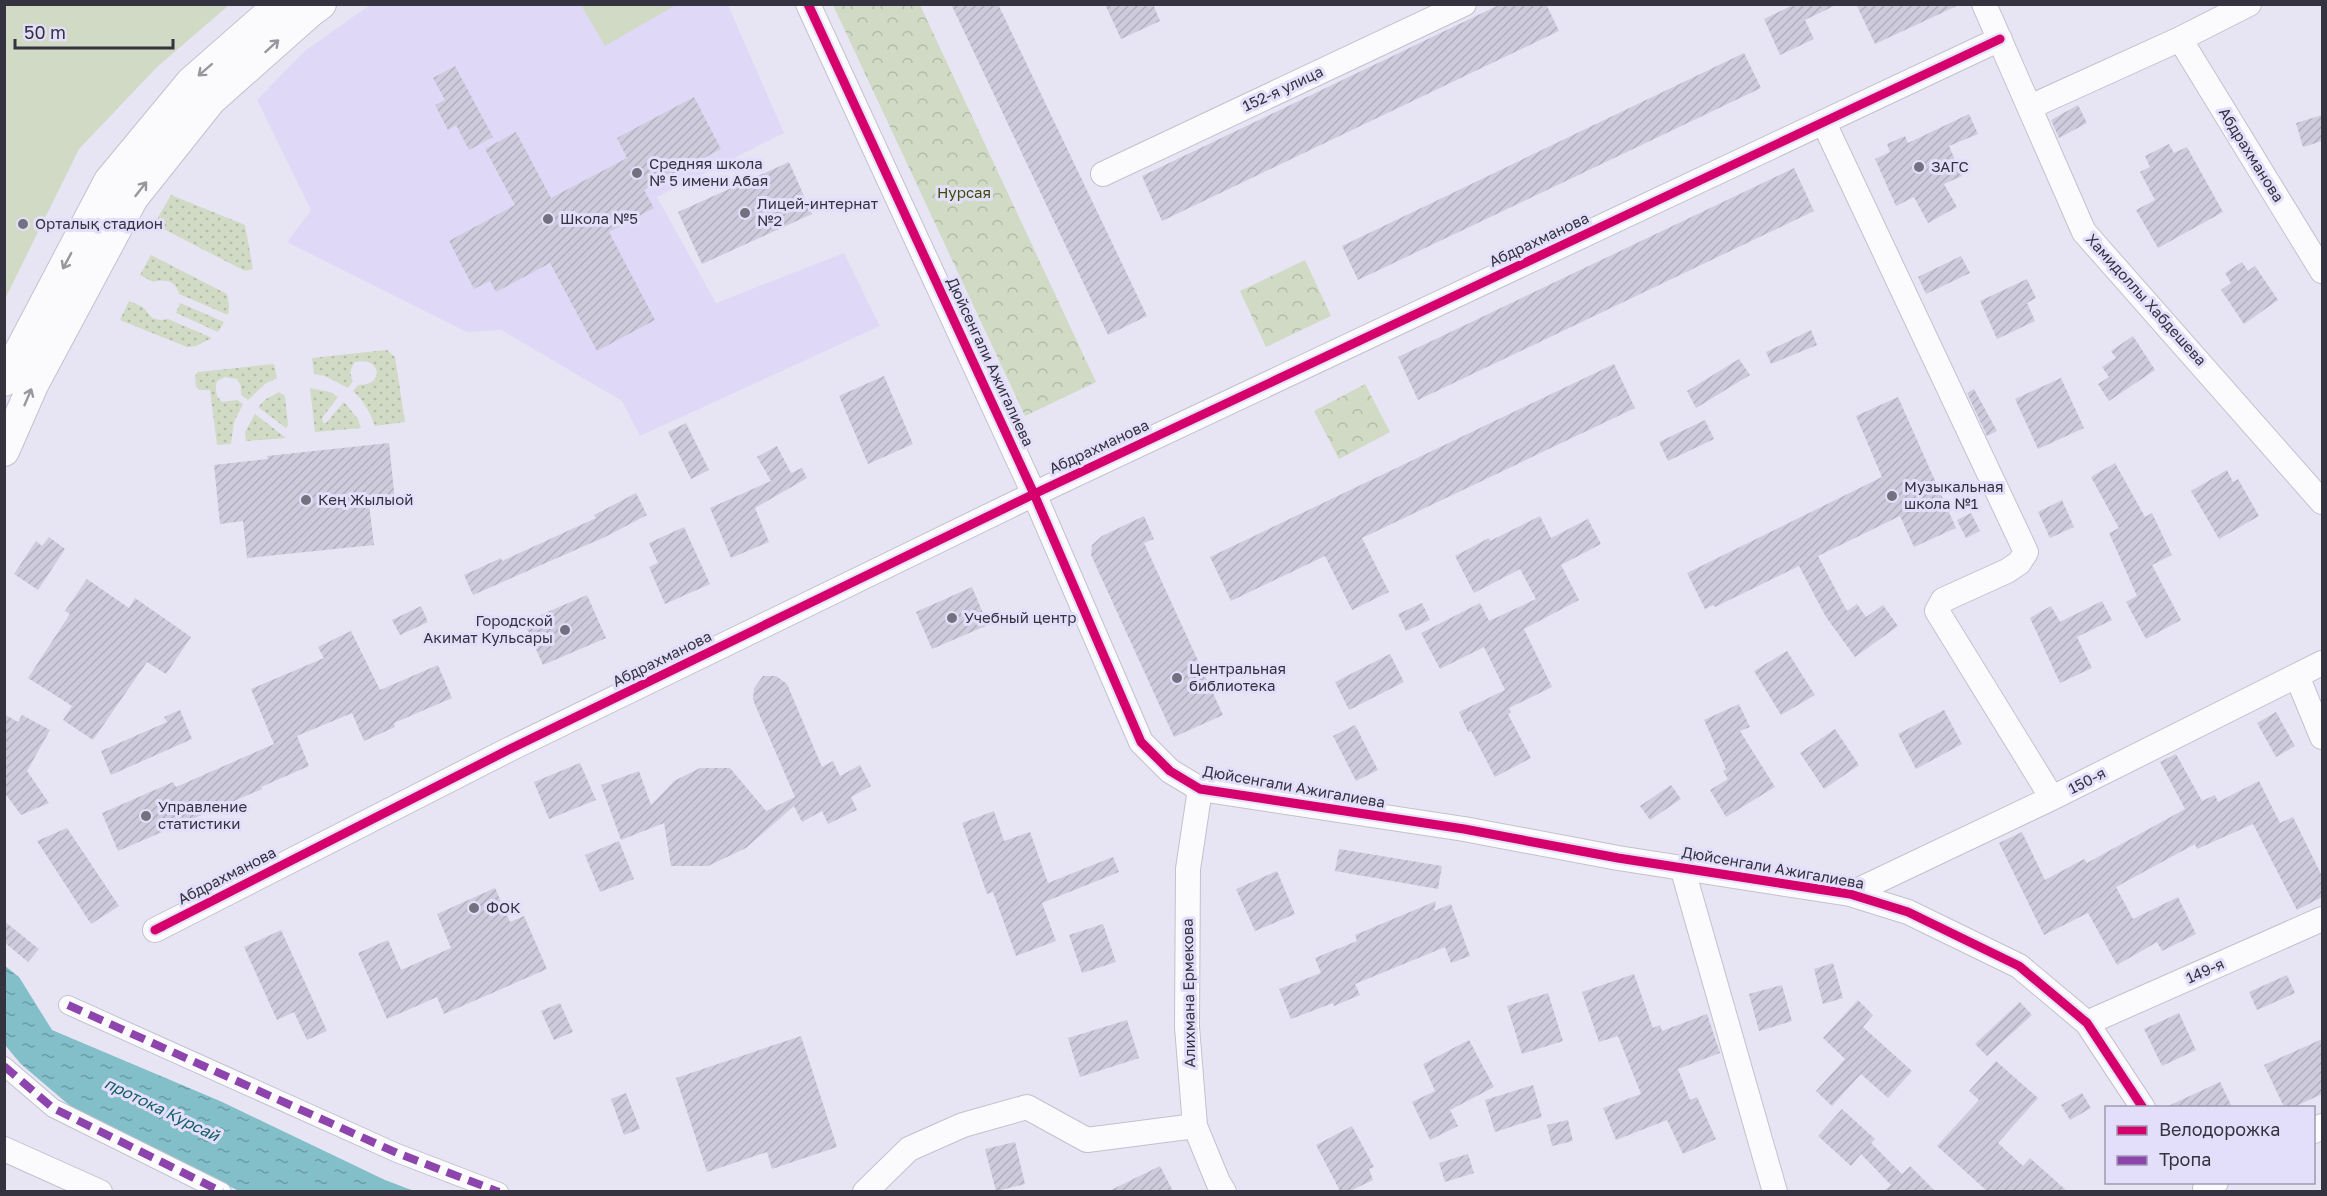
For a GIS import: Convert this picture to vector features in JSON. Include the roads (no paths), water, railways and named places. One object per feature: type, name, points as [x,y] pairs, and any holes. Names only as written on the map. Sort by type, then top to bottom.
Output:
[{"type":"street","points":[[4,381],[109,181],[191,82],[280,4]]},
{"type":"street","points":[[4,451],[33,386],[133,198],[211,100],[321,4]]},
{"type":"street","name":"Дюйсенгали Ажигалиева","points":[[808,4],[1034,494],[1141,742],[1170,771],[1200,789],[1464,829],[1618,858],[1850,894],[1908,912],[2019,966],[2086,1023],[2142,1106]]},
{"type":"street","name":"152-я улица","points":[[1102,174],[1464,4]]},
{"type":"street","name":"Хамидоллы Хабдешева","points":[[1984,4],[2084,232],[2322,501]]},
{"type":"street","points":[[2030,107],[2180,39],[2248,4]]},
{"type":"street","name":"Абдрахманова","points":[[155,930],[510,749],[1034,494],[2000,39]]},
{"type":"street","name":"Абдрахманова","points":[[2180,39],[2322,271]]},
{"type":"street","points":[[1824,123],[2026,552],[2019,563],[2007,571],[1943,600],[1937,611],[2052,798]]},
{"type":"street","name":"150-я","points":[[1850,894],[2052,798],[2322,663]]},
{"type":"street","points":[[2297,676],[2322,737]]},
{"type":"street","name":"Алихмана Ермекова","points":[[1200,789],[1188,869],[1187,1027],[1195,1126],[1218,1182],[1224,1191]]},
{"type":"street","points":[[1682,867],[1775,1191]]},
{"type":"street","name":"149-я","points":[[2086,1023],[2322,919]]},
{"type":"street","points":[[68,1005],[397,1153],[499,1191]]},
{"type":"street","points":[[4,1066],[53,1108],[222,1191]]},
{"type":"street","points":[[866,1191],[909,1149],[963,1125],[1027,1107],[1087,1140],[1195,1126]]},
{"type":"street","points":[[4,1149],[100,1191]]},
{"type":"water","name":"протока Курсай","points":[[4,965],[19,977],[52,1030],[220,1101],[385,1180],[414,1191],[239,1191],[75,1110],[21,1064],[5,1045]]},
{"type":"place","name":"ЗАГС","points":[[1919,167]]},
{"type":"place","name":"Средняя школа № 5 имени Абая","points":[[637,173]]},
{"type":"place","name":"Лицей-интернат №2","points":[[745,213]]},
{"type":"place","name":"Школа №5","points":[[548,219]]},
{"type":"place","name":"Орталық стадион","points":[[23,224]]},
{"type":"place","name":"Музыкальная школа №1","points":[[1892,496]]},
{"type":"place","name":"Кең Жылыой","points":[[306,500]]},
{"type":"place","name":"Учебный центр","points":[[952,618]]},
{"type":"place","name":"Городской Акимат Кульсары","points":[[565,630]]},
{"type":"place","name":"Центральная библиотека","points":[[1177,678]]},
{"type":"place","name":"Управление статистики","points":[[146,816]]},
{"type":"place","name":"ФОК","points":[[474,908]]},
{"type":"park label","name":"Нурсая","points":[[964,193]]}]
